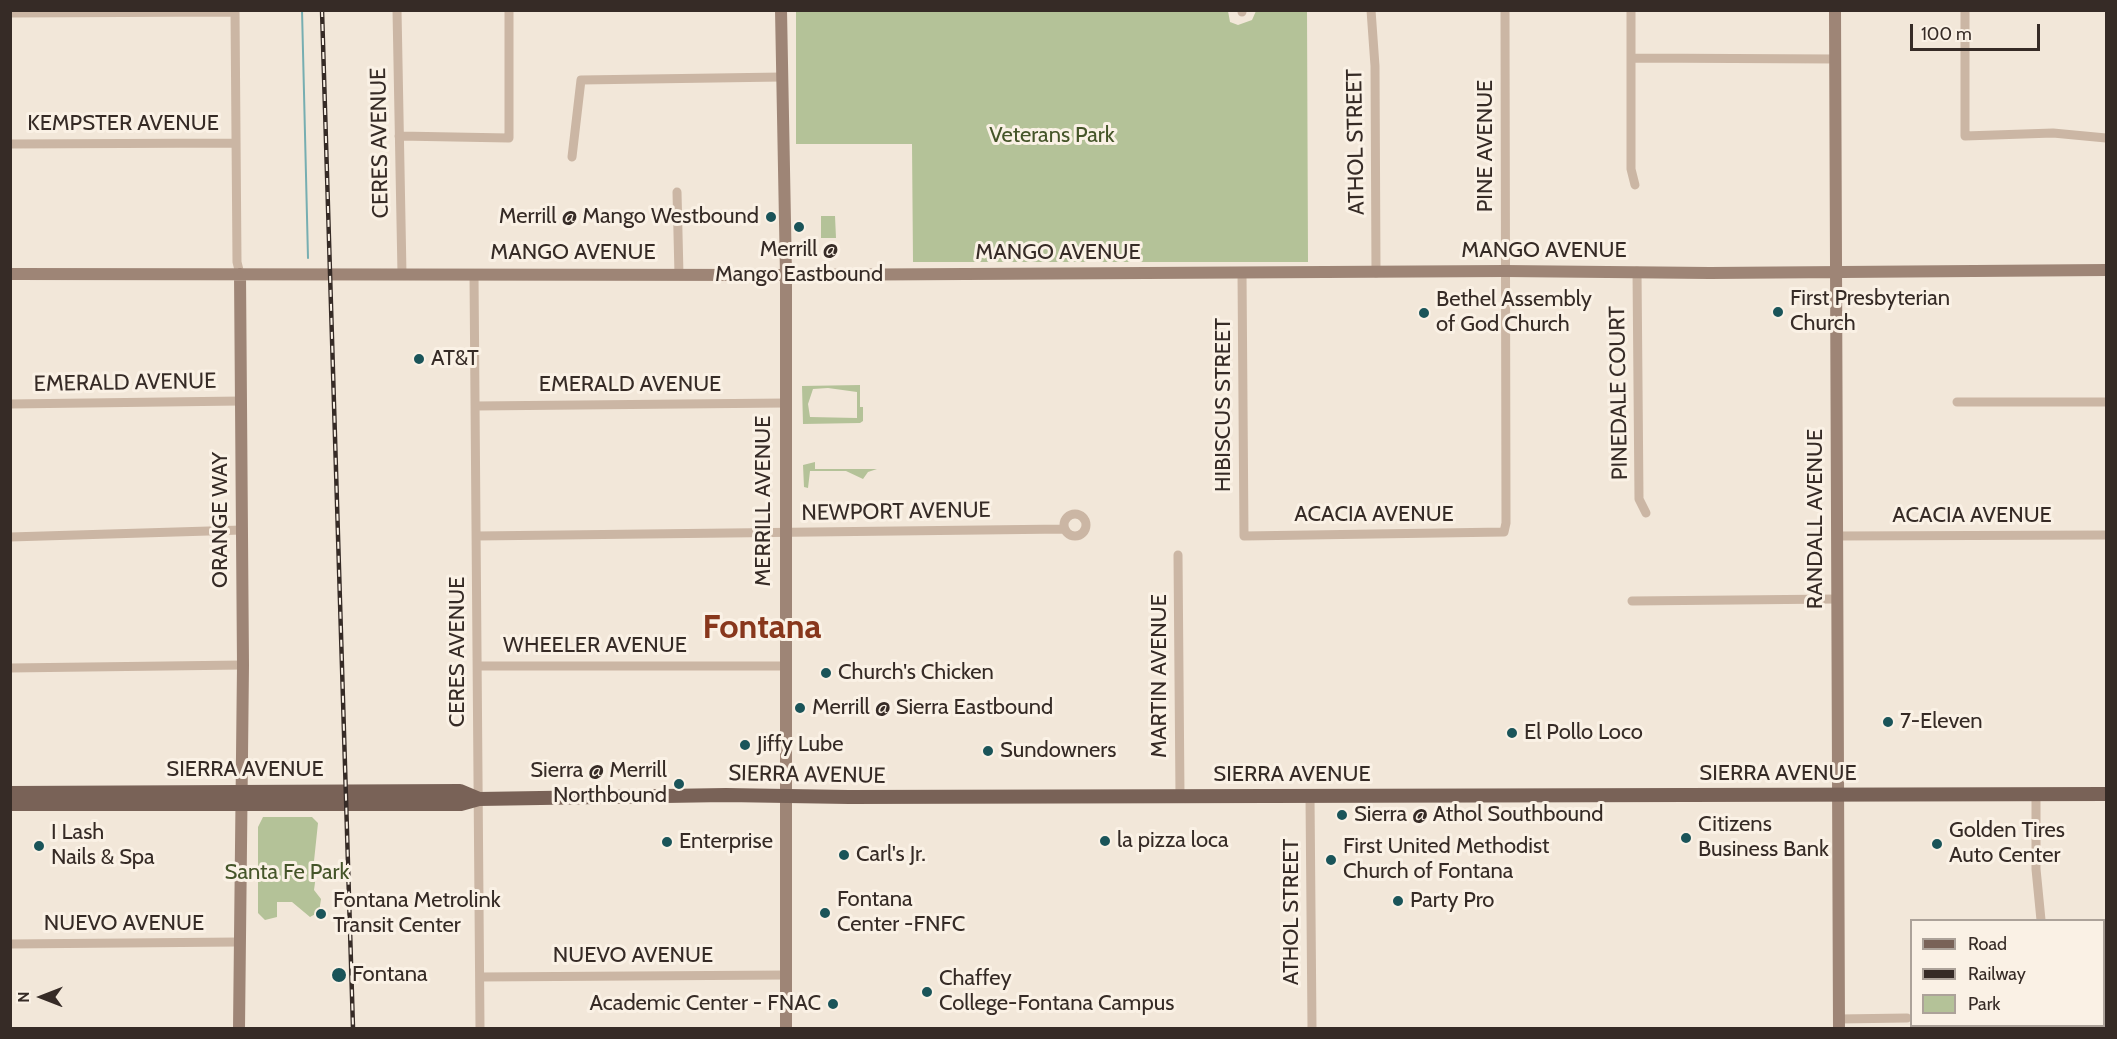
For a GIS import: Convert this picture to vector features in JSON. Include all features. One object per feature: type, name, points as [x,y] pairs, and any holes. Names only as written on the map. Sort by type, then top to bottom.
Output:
[{"type":"main road","name":"SIERRA AVENUE","points":[[10,792],[460,804],[478,799],[784,796],[2106,794]]},
{"type":"main road","name":"SIERRA AVENUE","points":[[10,804],[240,798]]},
{"type":"street","name":"CERES AVENUE","points":[[397,10],[402,274]]},
{"type":"street","points":[[399,136],[509,138],[509,10]]},
{"type":"street","name":"MERRILL AVENUE","points":[[782,10],[786,275],[784,796],[786,1029]]},
{"type":"street","name":"ATHOL STREET","points":[[1371,10],[1375,66],[1377,273]]},
{"type":"street","name":"PINE AVENUE","points":[[1504,532],[1506,523],[1505,10]]},
{"type":"street","points":[[1631,10],[1631,169],[1635,185]]},
{"type":"street","name":"RANDALL AVENUE","points":[[1835,10],[1839,1024]]},
{"type":"street","points":[[1965,10],[1965,136],[2053,134],[2106,138]]},
{"type":"street","points":[[10,13],[235,11]]},
{"type":"street","name":"ORANGE WAY","points":[[235,11],[243,665],[238,942],[239,1029]]},
{"type":"street","points":[[1631,58],[1836,59]]},
{"type":"street","points":[[572,157],[581,80],[782,77]]},
{"type":"street","name":"KEMPSTER AVENUE","points":[[10,144],[236,143]]},
{"type":"street","points":[[677,192],[679,274]]},
{"type":"street","name":"MANGO AVENUE","points":[[10,274],[786,275],[2106,270]]},
{"type":"street","name":"PINEDALE COURT","points":[[1637,271],[1639,500],[1646,513]]},
{"type":"street","name":"HIBISCUS STREET","points":[[1242,273],[1244,536]]},
{"type":"street","name":"CERES AVENUE","points":[[474,274],[480,1029]]},
{"type":"street","name":"EMERALD AVENUE","points":[[10,404],[241,401]]},
{"type":"street","points":[[1957,402],[2106,402]]},
{"type":"street","name":"EMERALD AVENUE","points":[[476,406],[785,403]]},
{"type":"street","name":"NEWPORT AVENUE","points":[[477,536],[1065,529]]},
{"type":"street","points":[[10,537],[242,530]]},
{"type":"street","name":"ACACIA AVENUE","points":[[1244,536],[1504,532]]},
{"type":"street","name":"ACACIA AVENUE","points":[[1838,536],[2106,535]]},
{"type":"street","name":"MARTIN AVENUE","points":[[1178,555],[1180,796]]},
{"type":"street","points":[[1632,601],[1837,599]]},
{"type":"street","points":[[10,668],[243,665]]},
{"type":"street","name":"WHEELER AVENUE","points":[[477,666],[785,666]]},
{"type":"street","points":[[2036,794],[2036,869],[2042,919]]},
{"type":"street","name":"ATHOL STREET","points":[[1310,796],[1312,1029]]},
{"type":"street","name":"NUEVO AVENUE","points":[[10,944],[238,942]]},
{"type":"street","name":"NUEVO AVENUE","points":[[480,977],[786,975]]},
{"type":"street","points":[[1839,1024],[1907,1018]]},
{"type":"green space","name":"Veterans Park","points":[[796,11],[1228,11],[1230,22],[1238,25],[1252,20],[1256,11],[1307,11],[1308,262],[913,262],[912,144],[796,144]]},
{"type":"green space","points":[[821,216],[835,216],[836,238],[821,238]]},
{"type":"green space","points":[[860,385],[860,407],[863,407],[863,421],[860,423],[803,424],[802,386]],"holes":[[[828,388],[857,392],[857,418],[810,417],[808,404],[813,389]]]},
{"type":"green space","points":[[815,462],[815,469],[877,469],[868,472],[863,479],[846,471],[810,471],[808,488],[804,487],[803,465]]},
{"type":"green space","name":"Santa Fe Park","points":[[263,817],[312,817],[318,823],[314,890],[321,899],[319,912],[310,917],[292,902],[277,902],[277,917],[265,920],[258,913],[258,827]]},
{"type":"waterway","points":[[302,10],[308,258]]},
{"type":"railway","points":[[322,10],[353,1028]]},
{"type":"place","name":"Merrill @ Mango Westbound","points":[[771,217]]},
{"type":"place","name":"Merrill @ Mango Eastbound","points":[[799,227]]},
{"type":"place","name":"First Presbyterian Church","points":[[1778,312]]},
{"type":"place","name":"Bethel Assembly of God Church","points":[[1424,313]]},
{"type":"place","name":"AT&T","points":[[419,359]]},
{"type":"place","name":"Church's Chicken","points":[[826,673]]},
{"type":"place","name":"Merrill @ Sierra Eastbound","points":[[800,708]]},
{"type":"place","name":"7-Eleven","points":[[1888,722]]},
{"type":"place","name":"El Pollo Loco","points":[[1512,733]]},
{"type":"place","name":"Jiffy Lube","points":[[745,745]]},
{"type":"place","name":"Sundowners","points":[[988,751]]},
{"type":"place","name":"Sierra @ Merrill Northbound","points":[[679,784]]},
{"type":"place","name":"Sierra @ Athol Southbound","points":[[1342,815]]},
{"type":"place","name":"Citizens Business Bank","points":[[1686,838]]},
{"type":"place","name":"la pizza loca","points":[[1105,841]]},
{"type":"place","name":"Enterprise","points":[[667,842]]},
{"type":"place","name":"Golden Tires Auto Center","points":[[1937,844]]},
{"type":"place","name":"I Lash Nails & Spa","points":[[39,846]]},
{"type":"place","name":"Carl's Jr.","points":[[844,855]]},
{"type":"place","name":"First United Methodist Church of Fontana","points":[[1331,860]]},
{"type":"place","name":"Party Pro","points":[[1398,901]]},
{"type":"place","name":"Fontana Center -FNFC","points":[[825,913]]},
{"type":"place","name":"Fontana Metrolink Transit Center","points":[[321,914]]},
{"type":"place","name":"Fontana","points":[[339,975]]},
{"type":"place","name":"Chaffey College-Fontana Campus","points":[[927,992]]},
{"type":"place","name":"Academic Center - FNAC","points":[[833,1004]]},
{"type":"district","name":"Fontana","points":[[762,628]]}]
